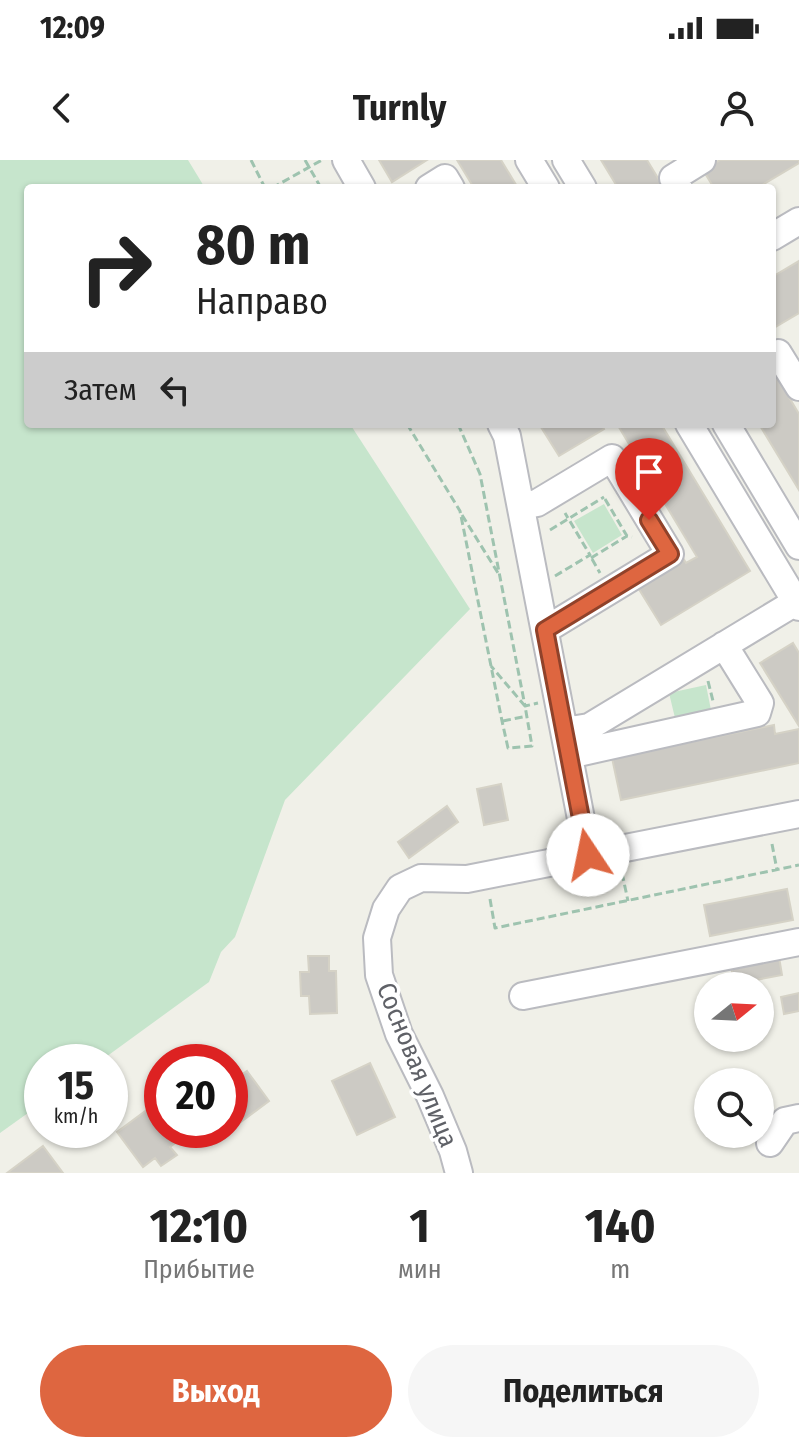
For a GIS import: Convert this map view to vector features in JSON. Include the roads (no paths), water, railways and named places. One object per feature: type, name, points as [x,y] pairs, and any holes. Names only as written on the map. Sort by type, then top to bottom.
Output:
[{"type":"street","points":[[346,160],[360,184]]},
{"type":"street","points":[[529,160],[544,184]]},
{"type":"street","points":[[566,160],[581,184]]},
{"type":"street","points":[[671,175],[702,160]]},
{"type":"street","points":[[776,235],[799,221]]},
{"type":"street","points":[[783,350],[799,387]]},
{"type":"street","points":[[503,428],[521,506],[588,855]]},
{"type":"street","points":[[566,743],[700,659],[798,603],[691,428]]},
{"type":"street","points":[[728,428],[799,546]]},
{"type":"street","points":[[521,506],[537,503],[612,458],[670,554],[545,630]]},
{"type":"street","points":[[566,743],[757,713],[760,703],[724,645]]},
{"type":"street","name":"Сосновая улица","points":[[459,1173],[430,1096],[399,1034],[379,975],[377,938],[386,909],[400,888],[421,878],[476,877],[799,814]]},
{"type":"street","points":[[523,996],[799,942]]},
{"type":"street","points":[[774,1137],[785,1121],[799,1118]]}]
